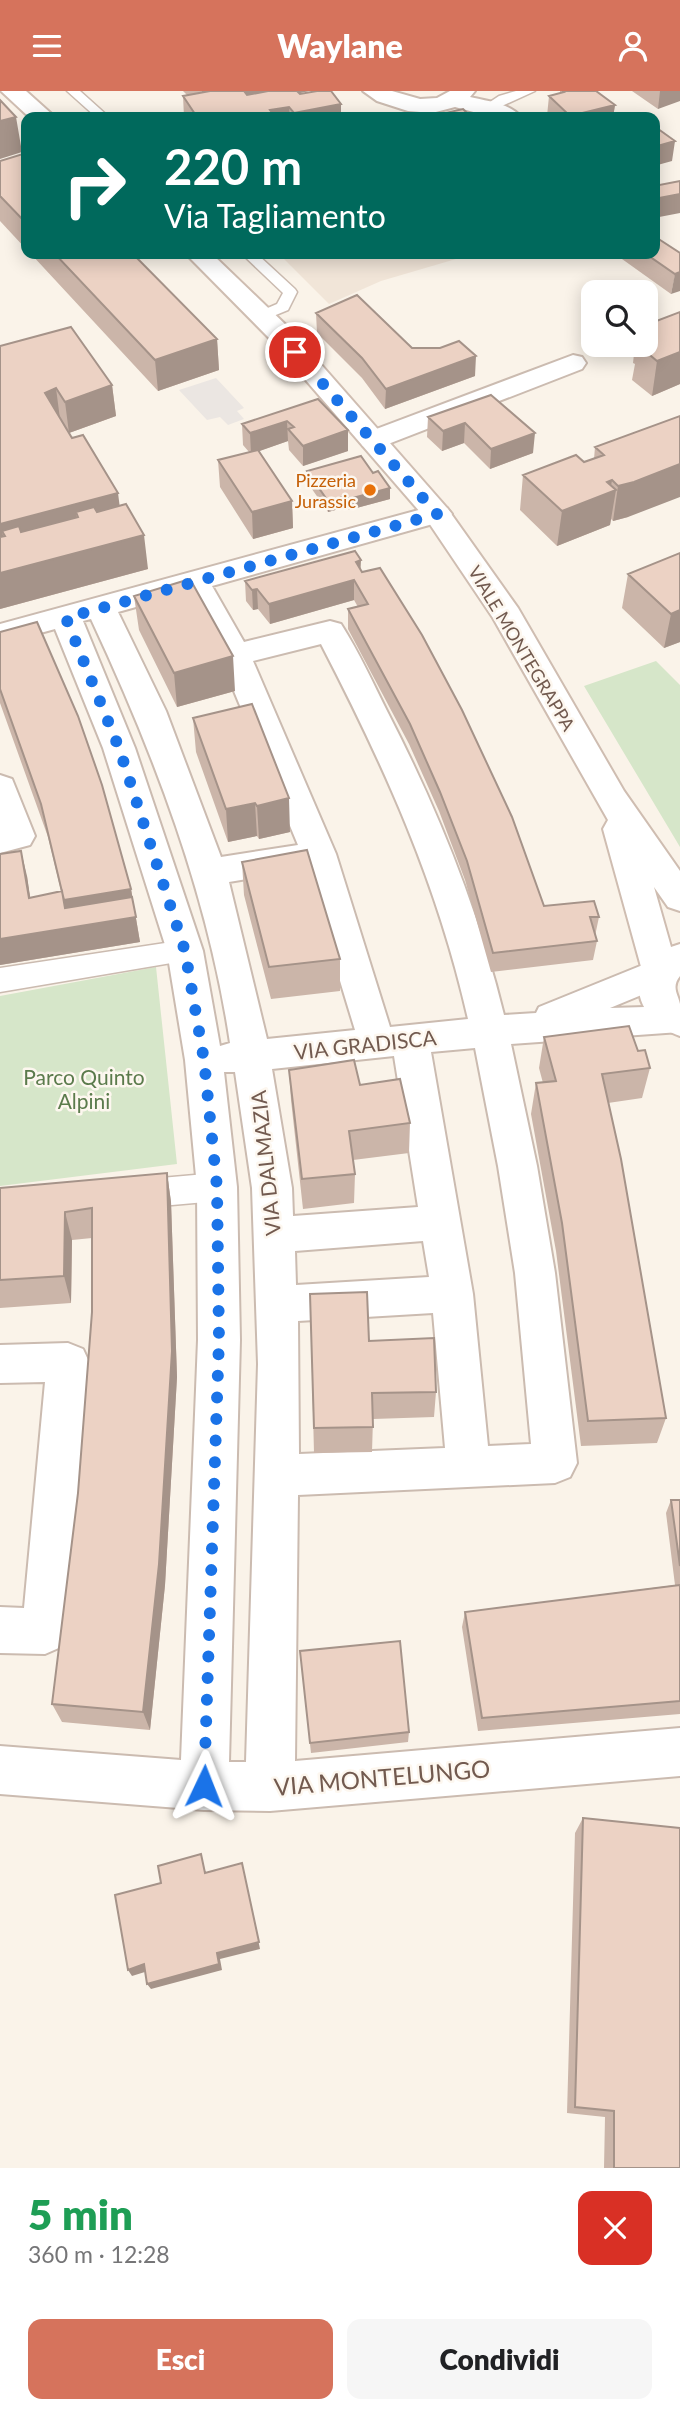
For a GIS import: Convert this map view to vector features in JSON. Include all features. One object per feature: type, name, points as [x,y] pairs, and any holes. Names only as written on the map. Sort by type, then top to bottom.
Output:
[{"type":"street","points":[[12,91],[37,112]]},
{"type":"street","points":[[38,91],[59,112]]},
{"type":"street","points":[[374,91],[399,103],[428,108],[459,95],[497,112]]},
{"type":"street","name":"VIALE MONTEGRAPPA","points":[[203,259],[261,316],[437,514],[507,615],[612,800],[680,898]]},
{"type":"street","points":[[373,440],[573,362]]},
{"type":"street","points":[[0,634],[437,514]]},
{"type":"street","points":[[195,582],[235,655],[247,715],[320,854],[393,1041],[441,1222],[452,1294],[468,1468]]},
{"type":"street","points":[[83,613],[119,748],[185,951],[204,1060],[217,1187],[219,1340],[204,1786]]},
{"type":"street","name":"VIA DALMAZIA","points":[[83,613],[150,711],[172,732],[209,872],[252,1055],[272,1188],[279,1364],[270,1787]]},
{"type":"street","points":[[235,655],[330,631],[397,759],[463,928],[508,1030],[555,1463],[276,1475]]},
{"type":"street","points":[[0,787],[18,836],[0,840]]},
{"type":"street","name":"VIALE MONTEGRAPPA","points":[[612,800],[670,965],[656,984],[657,997],[664,1009],[679,1023]]},
{"type":"street","points":[[209,872],[320,854]]},
{"type":"street","points":[[0,980],[185,951]]},
{"type":"street","name":"VIA GRADISCA","points":[[508,1030],[670,965]]},
{"type":"street","name":"VIA GRADISCA","points":[[204,1060],[508,1030],[679,1023]]},
{"type":"street","points":[[103,1197],[217,1187]]},
{"type":"street","points":[[274,1235],[441,1222]]},
{"type":"street","points":[[276,1304],[452,1294]]},
{"type":"street","points":[[0,1363],[68,1362],[45,1631],[0,1630]]},
{"type":"street","name":"VIA MONTELUNGO","points":[[0,1770],[204,1786],[270,1787],[680,1752]]},
{"type":"lane","points":[[73,91],[97,112]]},
{"type":"lane","points":[[487,108],[529,91]]},
{"type":"lane","points":[[254,259],[289,292],[283,307],[261,316]]},
{"type":"shaded area","points":[[284,259],[456,259],[381,281],[329,304]]},
{"type":"shaded area","points":[[216,378],[244,408],[237,411],[244,419],[228,425],[220,417],[207,420],[179,390]]},
{"type":"green space","points":[[656,661],[680,685],[680,847],[584,686]]},
{"type":"green space","name":"Parco Quinto Alpini","points":[[156,967],[177,1164],[0,1186],[0,996]]},
{"type":"building","points":[[210,91],[244,91],[247,95],[268,91],[297,91],[300,94],[331,91],[341,104],[299,112],[293,112],[289,107],[270,110],[272,112],[194,112],[183,96]]},
{"type":"building","points":[[596,91],[615,105],[586,112],[566,112],[549,96],[564,92]]},
{"type":"building","points":[[0,100],[16,117],[0,121]]},
{"type":"building","points":[[660,130],[675,141],[660,145]]},
{"type":"building","points":[[21,155],[21,218],[0,196],[0,161]]},
{"type":"building","points":[[680,181],[680,194],[660,198],[660,185]]},
{"type":"building","points":[[660,240],[680,253],[680,272],[675,274],[653,259],[660,259]]},
{"type":"building","points":[[60,259],[138,259],[217,339],[155,360]]},
{"type":"building","points":[[357,295],[412,348],[440,348],[459,341],[476,356],[386,389],[362,358],[316,313]]},
{"type":"building","points":[[680,312],[680,352],[657,361],[652,357],[658,357],[658,320]]},
{"type":"building","points":[[71,327],[112,385],[65,402],[56,388],[45,393],[72,438],[83,435],[118,493],[0,524],[0,346]]},
{"type":"building","points":[[491,395],[535,433],[491,449],[465,423],[443,431],[428,417]]},
{"type":"building","points":[[318,399],[348,430],[303,446],[288,429],[294,427],[287,421],[250,433],[242,424]]},
{"type":"building","points":[[680,416],[680,464],[618,486],[612,480],[607,482],[616,490],[562,511],[523,475],[576,455],[584,462],[604,455],[595,447]]},
{"type":"building","points":[[258,450],[292,501],[252,512],[218,460]]},
{"type":"building","points":[[361,456],[373,473],[378,471],[390,488],[349,499],[346,496],[328,501],[307,471]]},
{"type":"building","points":[[126,504],[144,535],[0,573],[0,537],[5,536],[2,531],[19,526],[21,532],[78,517],[76,512],[94,507],[97,512]]},
{"type":"building","points":[[355,551],[361,560],[356,562],[362,572],[380,568],[422,635],[462,710],[512,817],[544,906],[594,901],[599,917],[590,917],[597,941],[493,953],[467,861],[440,792],[410,724],[348,609],[368,604],[354,580],[269,604],[257,589],[252,590],[245,581]]},
{"type":"building","points":[[680,553],[680,610],[671,614],[628,574]]},
{"type":"building","points":[[190,579],[233,656],[174,673],[134,596]]},
{"type":"building","points":[[37,622],[78,716],[102,785],[131,889],[64,900],[41,804],[0,689],[0,632]]},
{"type":"building","points":[[252,704],[289,798],[257,806],[255,803],[226,809],[193,718]]},
{"type":"building","points":[[307,850],[340,959],[269,967],[242,862]]},
{"type":"building","points":[[21,851],[29,898],[62,891],[65,908],[132,897],[136,917],[0,939],[0,854]]},
{"type":"building","points":[[629,1026],[638,1051],[645,1050],[650,1068],[602,1074],[621,1159],[666,1418],[588,1421],[562,1223],[536,1083],[556,1081],[544,1037]]},
{"type":"building","points":[[354,1060],[360,1085],[400,1079],[410,1123],[349,1131],[355,1174],[302,1179],[289,1070]]},
{"type":"building","points":[[167,1173],[172,1351],[159,1564],[143,1712],[52,1704],[78,1493],[92,1312],[92,1208],[65,1212],[64,1276],[0,1280],[0,1188]]},
{"type":"building","points":[[367,1292],[369,1341],[434,1338],[436,1392],[372,1393],[373,1427],[314,1428],[310,1294]]},
{"type":"building","points":[[671,1500],[680,1500],[680,1566]]},
{"type":"building","points":[[680,1585],[680,1701],[482,1718],[465,1612]]},
{"type":"building","points":[[400,1641],[409,1732],[310,1743],[300,1651]]},
{"type":"building","points":[[583,1818],[680,1828],[680,2168],[614,2168],[614,2111],[575,2107]]},
{"type":"building","points":[[201,1854],[205,1873],[242,1863],[259,1942],[217,1953],[219,1964],[147,1984],[144,1964],[128,1970],[115,1895],[161,1883],[158,1866]]},
{"type":"place","name":"Pizzeria Jurassic","points":[[370,490]]},
{"type":"route","points":[[204,1786],[219,1340],[217,1187],[204,1060],[185,951],[164,883],[119,748],[66,618],[437,514],[295,352]]}]
